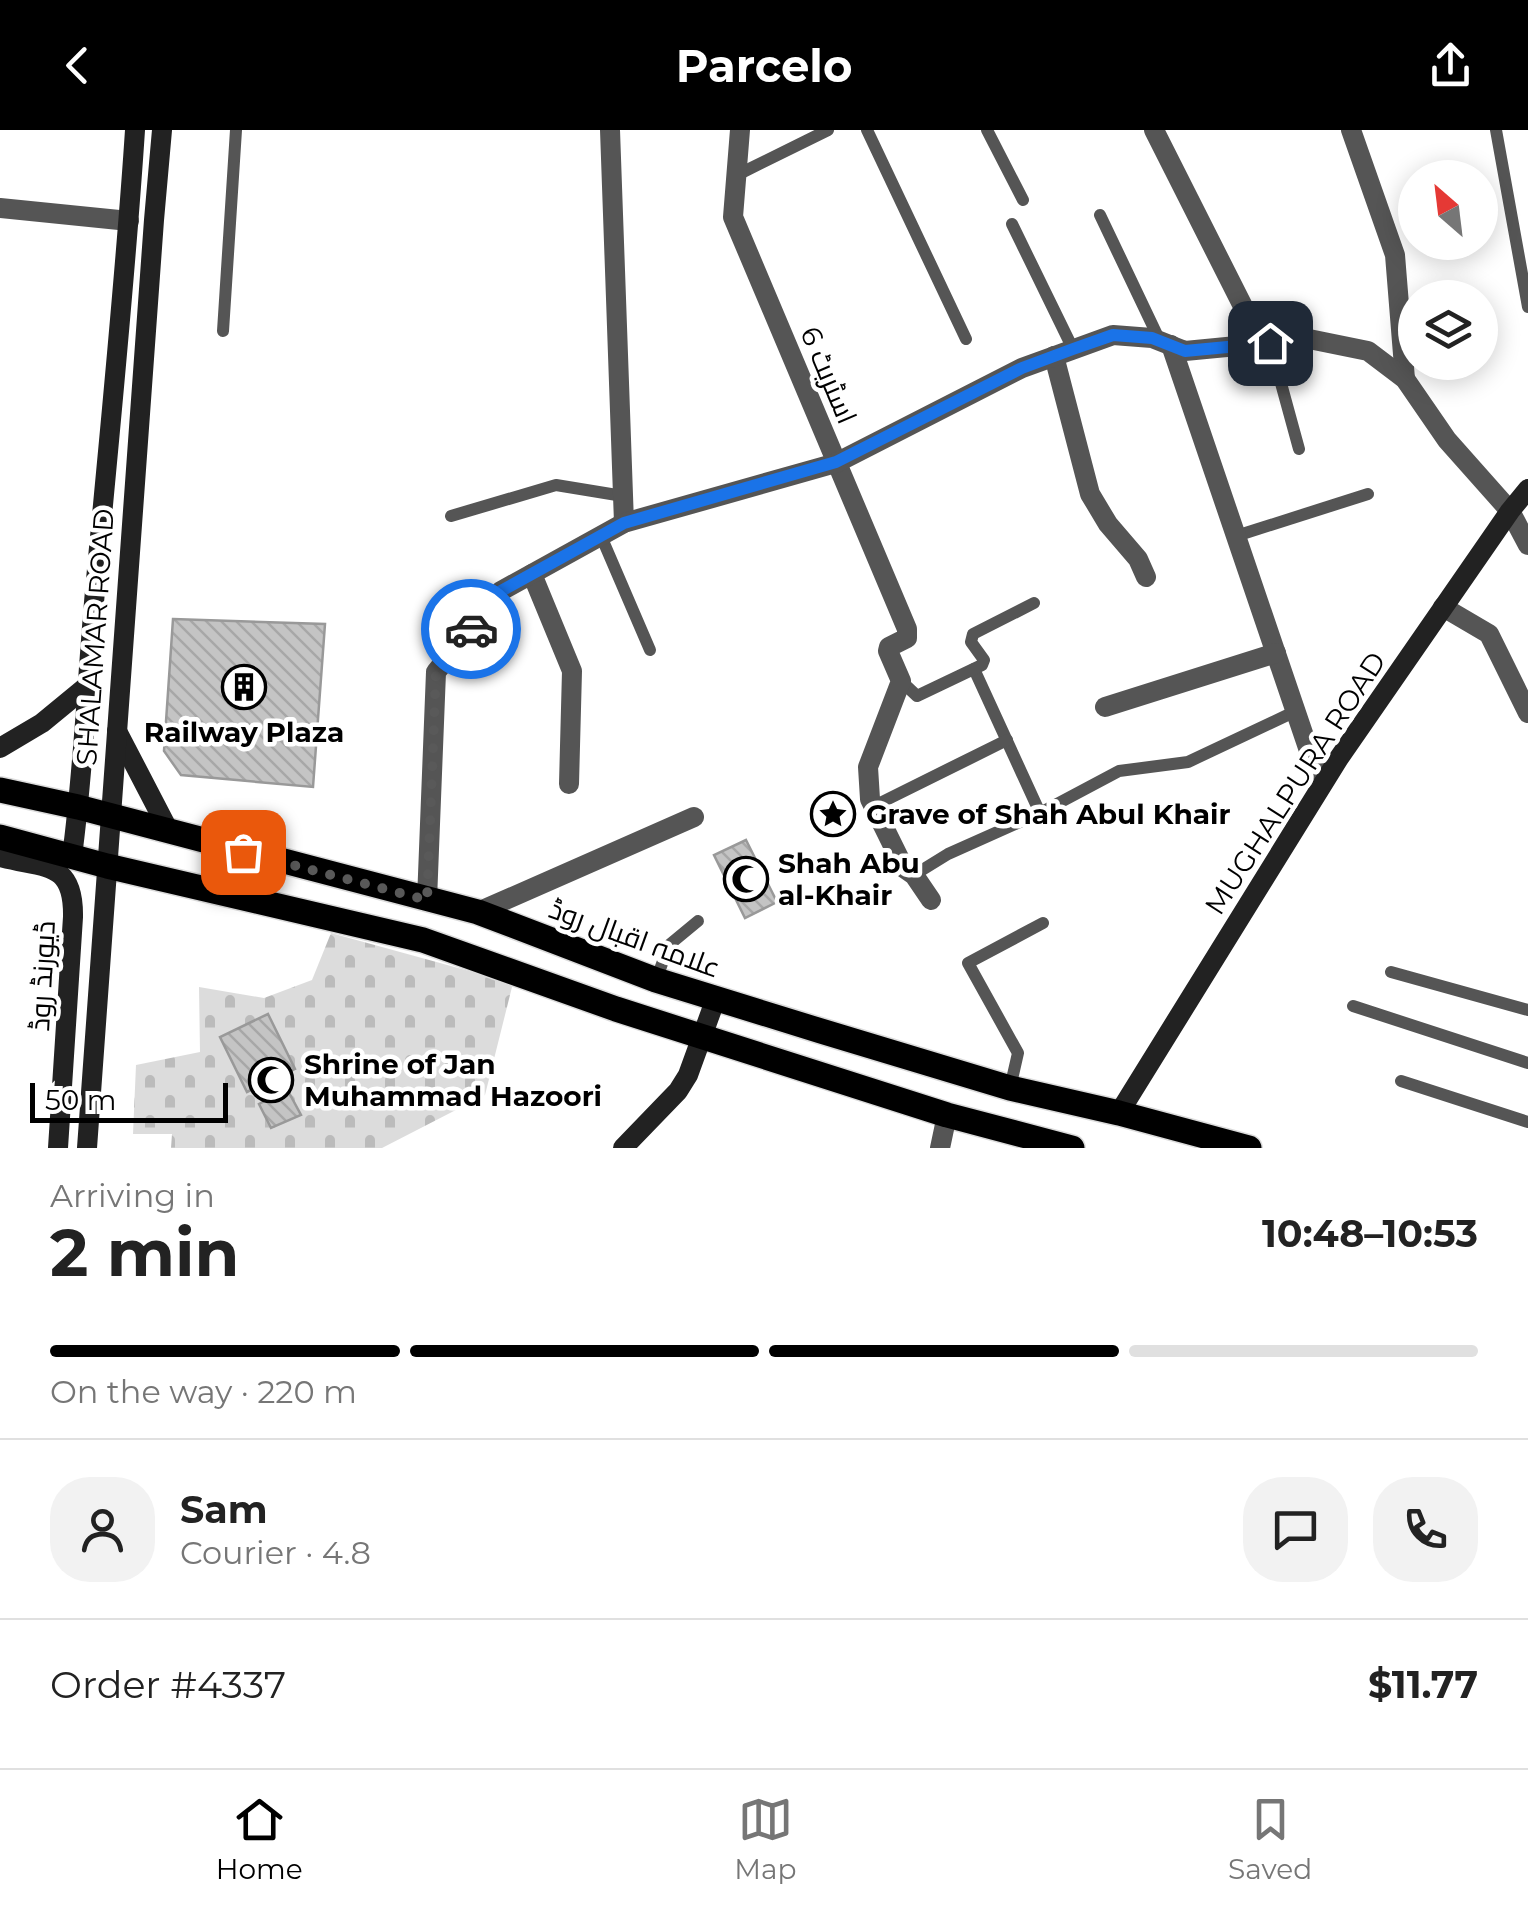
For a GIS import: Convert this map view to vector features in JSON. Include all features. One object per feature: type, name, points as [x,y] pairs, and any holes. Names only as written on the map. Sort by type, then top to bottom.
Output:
[{"type":"main road","name":"SHALAMAR ROAD","points":[[72,856],[135,130]]},
{"type":"main road","name":"SHALAMAR ROAD","points":[[87,1148],[162,130]]},
{"type":"main road","name":"MUGHALPURA ROAD","points":[[1119,1113],[1322,786],[1523,497]]},
{"type":"main road","points":[[0,748],[52,716],[87,686]]},
{"type":"main road","points":[[116,729],[170,833]]},
{"type":"main road","name":"علامہ اقبال روڈ","points":[[0,790],[478,912],[656,980],[1010,1088],[1249,1148]]},
{"type":"main road","points":[[0,837],[106,866],[423,940],[616,1009],[947,1114],[1072,1148]]},
{"type":"main road","name":"ڈیورنڈ روڈ","points":[[0,857],[49,868],[64,876],[72,889],[58,1148]]},
{"type":"main road","points":[[624,1148],[678,1091],[716,998]]},
{"type":"street","points":[[610,130],[624,523]]},
{"type":"street","name":"اسٹریٹ 6","points":[[740,130],[733,217],[907,629],[907,638],[888,650],[901,682]]},
{"type":"street","points":[[1154,130],[1266,344]]},
{"type":"street","points":[[1351,130],[1395,256],[1398,293]]},
{"type":"street","points":[[0,208],[129,221]]},
{"type":"street","points":[[427,900],[436,672],[501,591],[624,523],[836,462],[1022,368],[1113,335],[1152,338],[1185,351],[1309,340],[1368,351],[1398,374]]},
{"type":"street","points":[[1166,343],[1322,786]]},
{"type":"street","points":[[1064,352],[1090,494],[1108,524],[1138,559],[1146,577]]},
{"type":"street","points":[[1406,380],[1447,440],[1523,497],[1528,545]]},
{"type":"street","points":[[532,574],[572,671],[569,784]]},
{"type":"street","points":[[1444,607],[1488,634],[1528,713]]},
{"type":"street","points":[[1106,708],[1276,654]]},
{"type":"street","points":[[901,682],[868,768],[870,799],[904,868],[914,875],[931,900]]},
{"type":"street","points":[[478,912],[694,818]]},
{"type":"street","points":[[940,1148],[947,1114]]},
{"type":"lane","points":[[223,331],[236,130]]},
{"type":"lane","points":[[736,176],[828,130]]},
{"type":"lane","points":[[866,130],[966,339]]},
{"type":"lane","points":[[988,130],[1022,200]]},
{"type":"lane","points":[[1496,130],[1528,308]]},
{"type":"lane","points":[[1100,216],[1166,343]]},
{"type":"lane","points":[[1012,224],[1064,352]]},
{"type":"lane","points":[[1266,344],[1298,450]]},
{"type":"lane","points":[[451,516],[556,485],[623,496]]},
{"type":"lane","points":[[1236,536],[1368,494]]},
{"type":"lane","points":[[601,536],[650,650]]},
{"type":"lane","points":[[901,682],[918,696],[984,663],[971,642],[973,634],[1034,603]]},
{"type":"lane","points":[[974,668],[1040,814]]},
{"type":"lane","points":[[914,875],[948,854],[1040,814],[1120,771],[1188,762],[1296,711]]},
{"type":"lane","points":[[874,806],[1007,740]]},
{"type":"lane","points":[[656,980],[668,945],[698,921]]},
{"type":"lane","points":[[1010,1088],[1018,1053],[968,963],[1043,923]]},
{"type":"lane","points":[[1391,972],[1528,1010]]},
{"type":"lane","points":[[1353,1006],[1528,1063]]},
{"type":"lane","points":[[1401,1081],[1528,1122]]},
{"type":"green space","points":[[331,933],[513,983],[485,1095],[382,1148],[171,1148],[172,1134],[133,1134],[136,1065],[200,1052],[199,987],[264,998],[312,980]]},
{"type":"building","name":"Railway Plaza","points":[[173,619],[325,624],[313,787],[181,775],[164,751]]},
{"type":"building","name":"Shah Abu al-Khair","points":[[746,840],[777,902],[745,918],[714,855]]},
{"type":"building","points":[[268,1014],[295,1069],[247,1092],[220,1037]]},
{"type":"building","points":[[287,1089],[301,1115],[271,1128],[259,1104]]},
{"type":"way so far","points":[[243,852],[427,900],[436,672],[471,629]]},
{"type":"place","name":"Railway Plaza","points":[[244,687]]},
{"type":"place","name":"Grave of Shah Abul Khair","points":[[833,814]]},
{"type":"place","name":"Shah Abu al-Khair","points":[[746,879]]},
{"type":"place","name":"Shrine of Jan Muhammad Hazoori","points":[[271,1080]]},
{"type":"route","points":[[471,629],[501,591],[624,523],[836,462],[1022,368],[1073,349],[1113,335],[1152,338],[1185,351],[1270,343]]}]
